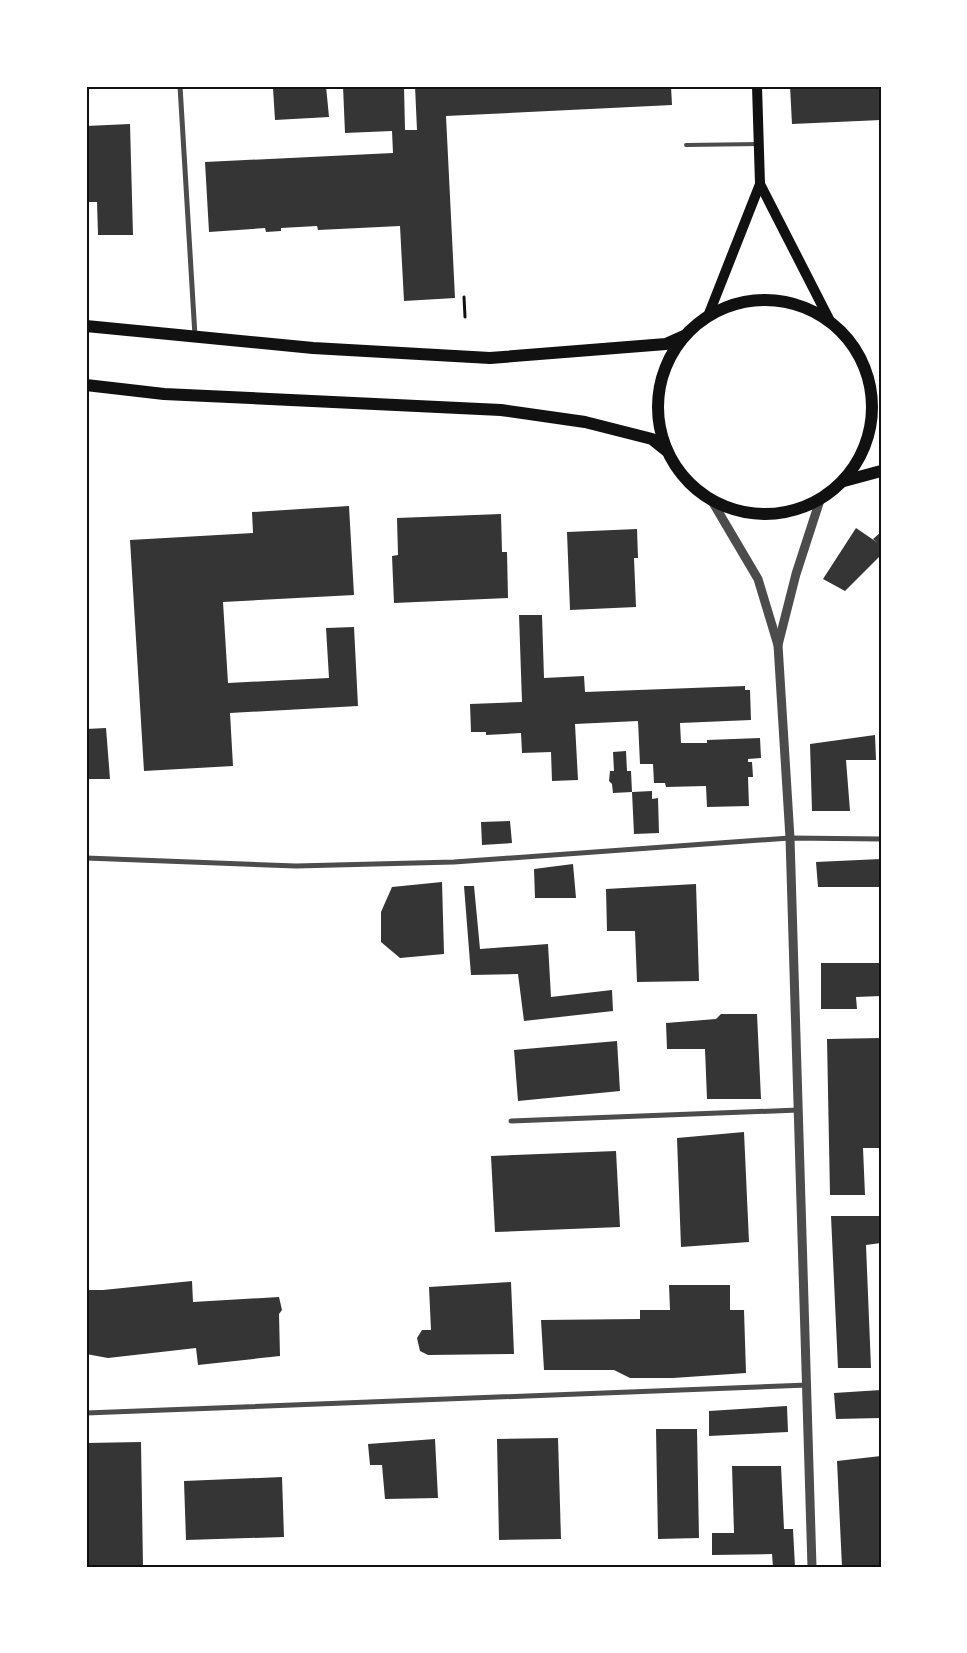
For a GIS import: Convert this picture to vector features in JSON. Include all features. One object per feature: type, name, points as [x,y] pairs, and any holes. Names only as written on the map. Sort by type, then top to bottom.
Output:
[{"type":"main road","points":[[708,316],[760,184],[757,86]]},
{"type":"main road","points":[[684,336],[667,362],[658,392],[658,422],[667,451],[685,480],[712,501],[738,511],[766,515],[794,511],[820,500],[844,481],[862,457],[872,428],[873,399],[867,370],[851,342],[829,319],[760,184]]},
{"type":"main road","points":[[86,326],[313,348],[490,358],[666,344],[684,336],[708,316],[738,303],[769,299],[800,305],[829,319]]},
{"type":"main road","points":[[867,370],[881,373]]},
{"type":"main road","points":[[86,385],[164,394],[501,410],[585,422],[652,439],[667,451]]},
{"type":"main road","points":[[844,481],[881,471]]},
{"type":"street","points":[[180,86],[195,336]]},
{"type":"street","points":[[778,645],[796,574],[820,500]]},
{"type":"street","points":[[712,501],[758,579],[778,645],[790,838],[812,1567]]},
{"type":"street","points":[[86,858],[315,866],[454,862],[790,838],[881,839]]},
{"type":"street","points":[[511,1121],[798,1110]]},
{"type":"street","points":[[86,1413],[808,1385]]},
{"type":"lane","points":[[686,145],[759,144]]},
{"type":"path","points":[[464,297],[465,316]]},
{"type":"building","points":[[262,86],[326,86],[329,117],[275,120],[273,88],[262,89]]},
{"type":"building","points":[[343,86],[404,86],[405,130],[417,130],[415,86],[671,86],[672,105],[446,116],[455,298],[404,301],[400,226],[318,230],[317,226],[281,228],[281,231],[266,232],[265,228],[209,232],[205,162],[393,153],[392,131],[345,133]]},
{"type":"building","points":[[790,86],[881,86],[881,120],[792,124]]},
{"type":"building","points":[[130,124],[133,235],[98,235],[97,202],[86,202],[86,126]]},
{"type":"building","points":[[349,506],[354,595],[223,602],[228,683],[329,678],[326,628],[354,627],[358,706],[230,713],[233,766],[144,771],[130,540],[253,533],[252,512]]},
{"type":"building","points":[[501,514],[502,552],[507,552],[508,598],[394,603],[392,556],[398,555],[397,518]]},
{"type":"building","points":[[856,528],[878,543],[873,539],[881,532],[881,555],[845,591],[823,579]]},
{"type":"building","points":[[637,529],[638,558],[634,558],[636,607],[570,610],[567,532]]},
{"type":"building","points":[[519,615],[542,615],[544,678],[584,676],[585,692],[745,686],[745,690],[750,690],[751,720],[680,723],[681,743],[707,743],[707,740],[760,738],[761,758],[748,759],[748,762],[752,762],[753,777],[748,777],[749,806],[707,807],[706,786],[666,787],[665,783],[654,783],[653,764],[640,764],[638,721],[575,724],[578,780],[552,781],[551,752],[522,753],[521,733],[486,735],[486,732],[471,732],[470,704],[522,702]]},
{"type":"building","points":[[86,634],[88,634],[89,675],[86,675]]},
{"type":"building","points":[[106,728],[110,779],[86,779],[86,729]]},
{"type":"building","points":[[875,735],[876,760],[846,760],[850,811],[812,811],[810,744]]},
{"type":"building","points":[[626,751],[627,771],[631,771],[632,792],[613,793],[612,784],[609,781],[610,771],[614,771],[613,752]]},
{"type":"building","points":[[652,791],[652,799],[658,798],[659,833],[634,834],[632,792]]},
{"type":"building","points":[[510,821],[512,843],[482,845],[481,822]]},
{"type":"building","points":[[881,859],[881,887],[818,887],[816,862]]},
{"type":"building","points":[[573,864],[576,898],[535,898],[534,869]]},
{"type":"building","points":[[442,882],[444,954],[400,958],[381,942],[381,912],[392,887]]},
{"type":"building","points":[[696,884],[699,981],[637,982],[635,931],[607,931],[606,889]]},
{"type":"building","points":[[464,886],[474,886],[480,949],[548,944],[551,997],[612,990],[613,1011],[524,1021],[518,974],[471,975]]},
{"type":"building","points":[[821,963],[881,963],[881,996],[856,997],[857,1009],[821,1009]]},
{"type":"building","points":[[721,1014],[757,1014],[761,1099],[707,1099],[705,1049],[667,1049],[666,1023],[716,1019]]},
{"type":"building","points":[[881,1038],[881,1148],[863,1148],[865,1195],[830,1195],[827,1039]]},
{"type":"building","points":[[617,1041],[620,1091],[518,1101],[514,1050]]},
{"type":"building","points":[[744,1132],[749,1242],[681,1247],[677,1138]]},
{"type":"building","points":[[616,1151],[620,1227],[495,1232],[491,1156]]},
{"type":"building","points":[[831,1216],[881,1216],[881,1243],[866,1245],[871,1368],[838,1368]]},
{"type":"building","points":[[192,1281],[193,1302],[279,1297],[282,1310],[279,1314],[280,1356],[198,1365],[196,1348],[108,1358],[86,1354],[86,1290]]},
{"type":"building","points":[[511,1282],[514,1354],[428,1355],[420,1351],[417,1338],[422,1330],[431,1330],[429,1287]]},
{"type":"building","points":[[669,1285],[730,1285],[730,1310],[744,1310],[746,1373],[673,1378],[630,1378],[614,1370],[544,1370],[541,1320],[640,1319],[640,1310],[670,1310]]},
{"type":"building","points":[[881,1390],[881,1418],[836,1419],[834,1393]]},
{"type":"building","points":[[787,1406],[788,1432],[709,1436],[709,1411]]},
{"type":"building","points":[[656,1429],[697,1429],[699,1538],[658,1539]]},
{"type":"building","points":[[558,1438],[561,1539],[499,1540],[497,1439]]},
{"type":"building","points":[[435,1439],[438,1498],[385,1499],[382,1465],[370,1465],[368,1444]]},
{"type":"building","points":[[141,1442],[143,1567],[86,1567],[86,1443]]},
{"type":"building","points":[[881,1456],[881,1567],[842,1567],[837,1461]]},
{"type":"building","points":[[732,1466],[781,1466],[784,1529],[793,1529],[795,1567],[773,1567],[772,1554],[712,1555],[712,1533],[734,1533]]},
{"type":"building","points":[[282,1477],[284,1537],[186,1540],[184,1481]]}]
